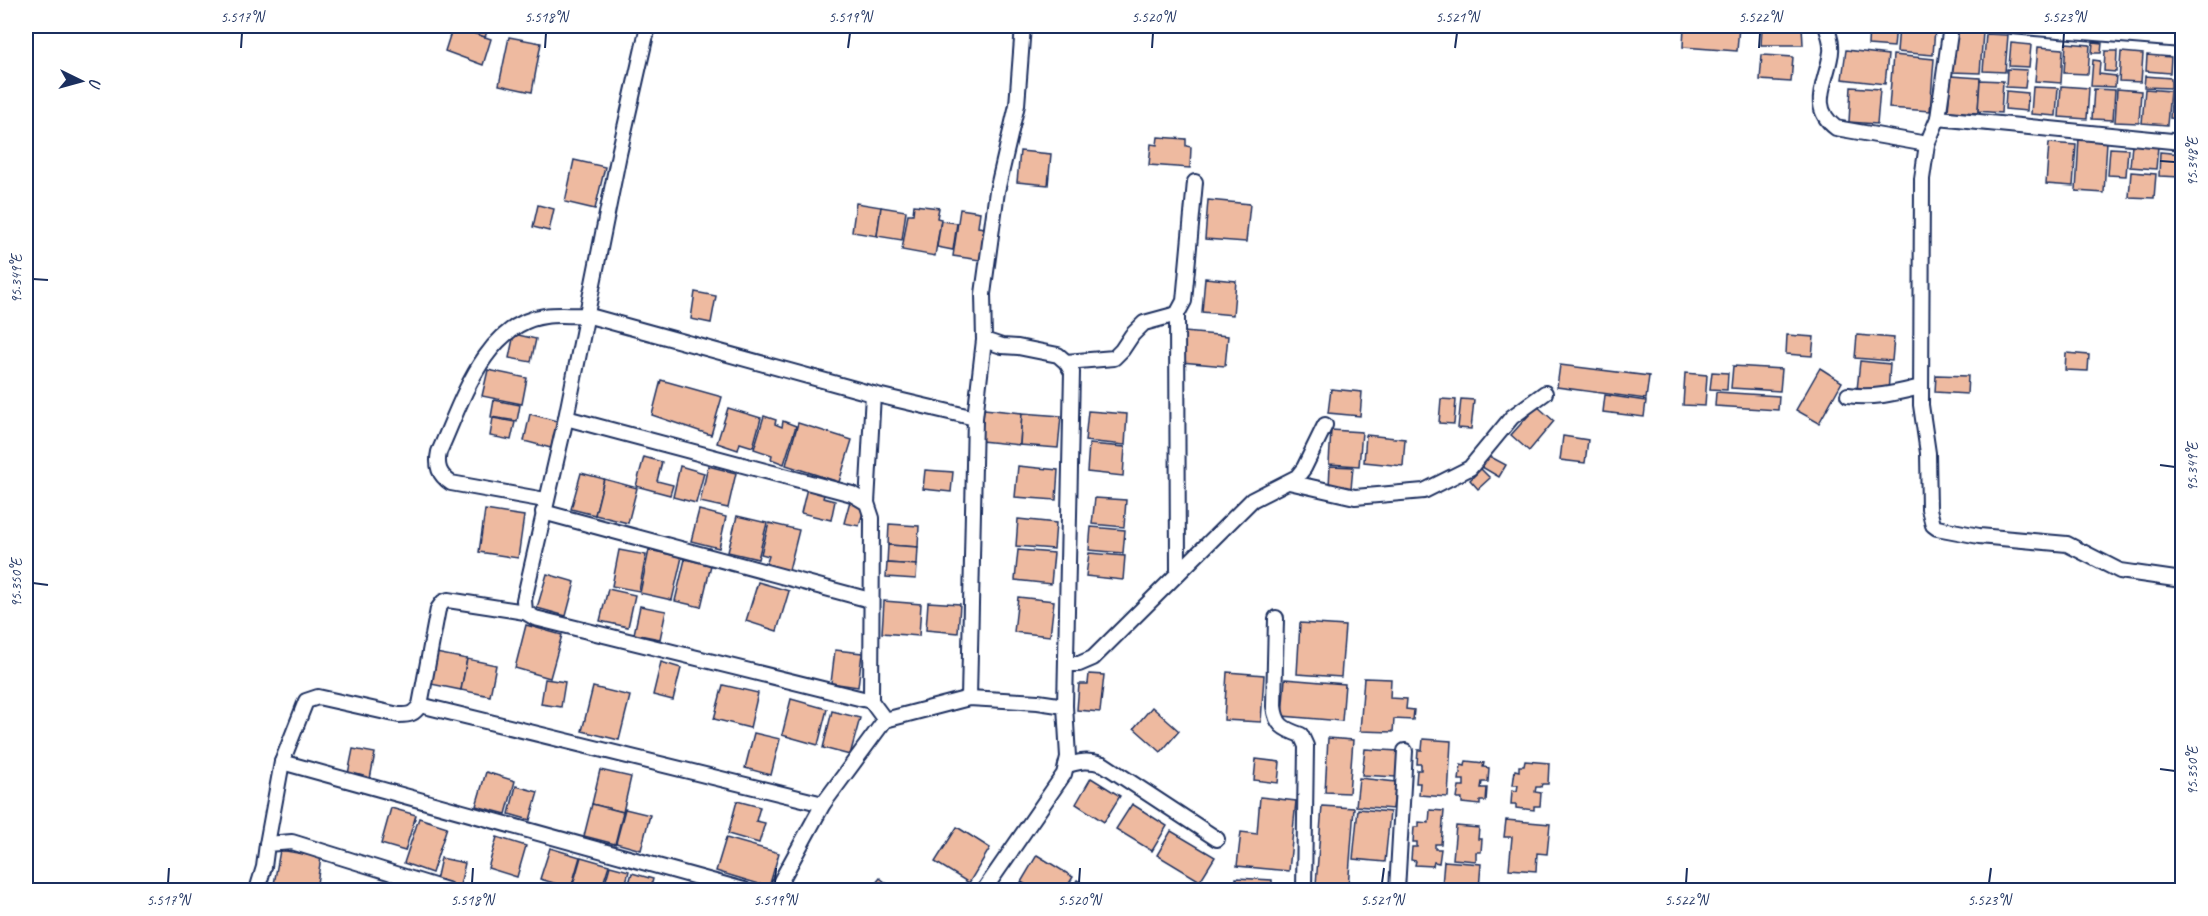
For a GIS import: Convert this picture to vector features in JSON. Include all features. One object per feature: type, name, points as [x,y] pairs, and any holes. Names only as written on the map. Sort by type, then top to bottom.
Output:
[{"type":"street","points":[[525,612],[524,600],[566,418],[648,26]]},
{"type":"street","points":[[969,698],[975,418],[984,340],[985,282],[997,191],[1017,105],[1023,26]]},
{"type":"street","points":[[1826,26],[1832,41],[1831,57],[1820,94],[1822,109],[1828,121],[1836,128],[1927,144]]},
{"type":"street","points":[[1951,26],[1938,118],[1927,144],[1922,178],[1921,405],[1925,429],[1929,509],[1934,525],[1937,528],[1979,536],[2067,544],[2120,571],[2182,580]]},
{"type":"street","points":[[2012,26],[2182,40]]},
{"type":"street","points":[[1938,118],[2182,142]]},
{"type":"street","points":[[1178,573],[1177,314],[1184,301],[1195,182]]},
{"type":"street","points":[[1066,362],[1114,358],[1144,324],[1177,314]]},
{"type":"street","points":[[870,600],[544,506],[451,483],[444,478],[436,461],[482,359],[503,335],[520,325],[544,316],[586,315],[873,394],[975,418]]},
{"type":"street","points":[[984,340],[1002,346],[1058,355],[1072,372],[1065,706],[1067,762],[1064,774],[984,891]]},
{"type":"street","points":[[1848,395],[1863,398],[1921,387]]},
{"type":"street","points":[[1289,482],[1355,497],[1424,491],[1470,468],[1512,417],[1545,393]]},
{"type":"street","points":[[873,394],[867,503],[872,518],[871,701],[885,720]]},
{"type":"street","points":[[566,418],[852,494],[867,503]]},
{"type":"street","points":[[1066,664],[1079,664],[1093,658],[1252,500],[1297,477],[1304,468],[1325,425]]},
{"type":"street","points":[[257,891],[264,867],[282,762],[306,701],[318,697],[399,715],[410,715],[416,712],[420,705],[438,609],[448,600],[525,612],[535,618],[871,701]]},
{"type":"street","points":[[1276,618],[1274,706],[1276,719],[1286,729],[1301,735],[1306,747],[1304,891]]},
{"type":"street","points":[[776,891],[823,804],[885,720],[969,698],[1065,706]]},
{"type":"street","points":[[420,705],[823,804]]},
{"type":"street","points":[[1396,891],[1405,751]]},
{"type":"street","points":[[1067,762],[1089,760],[1103,764],[1217,839]]},
{"type":"street","points":[[282,762],[744,891]]},
{"type":"street","points":[[267,844],[292,842],[447,891]]},
{"type":"building","points":[[453,26],[491,39],[483,65],[445,51]]},
{"type":"building","points":[[466,26],[489,26],[485,37],[464,30]]},
{"type":"building","points":[[1684,26],[1739,26],[1737,51],[1683,47]]},
{"type":"building","points":[[1762,26],[1802,26],[1803,45],[1761,45]]},
{"type":"building","points":[[1869,26],[1896,26],[1894,47],[1868,45]]},
{"type":"building","points":[[1899,26],[1935,28],[1933,55],[1897,52]]},
{"type":"building","points":[[1954,30],[1983,32],[1980,73],[1951,72]]},
{"type":"building","points":[[1986,34],[2008,35],[2005,72],[1983,71]]},
{"type":"building","points":[[509,37],[541,43],[532,92],[499,85]]},
{"type":"building","points":[[2093,42],[2102,43],[2101,53],[2092,53]]},
{"type":"building","points":[[2011,43],[2031,45],[2029,67],[2009,66]]},
{"type":"building","points":[[2066,43],[2090,45],[2088,74],[2064,73]]},
{"type":"building","points":[[2038,47],[2063,49],[2061,83],[2035,81]]},
{"type":"building","points":[[1846,50],[1888,55],[1885,84],[1842,79]]},
{"type":"building","points":[[2105,51],[2117,51],[2116,72],[2104,71]]},
{"type":"building","points":[[2121,52],[2143,54],[2141,82],[2119,81]]},
{"type":"building","points":[[1762,55],[1793,57],[1791,82],[1760,80]]},
{"type":"building","points":[[1893,55],[1934,59],[1930,111],[1889,108]]},
{"type":"building","points":[[2147,55],[2171,57],[2170,73],[2146,71]]},
{"type":"building","points":[[2176,57],[2182,57],[2182,84],[2174,83]]},
{"type":"building","points":[[2093,60],[2100,61],[2099,74],[2116,76],[2115,87],[2091,86]]},
{"type":"building","points":[[2007,69],[2027,70],[2025,88],[2006,87]]},
{"type":"building","points":[[1951,76],[1980,78],[1978,113],[1948,111]]},
{"type":"building","points":[[2145,76],[2171,78],[2171,88],[2144,87]]},
{"type":"building","points":[[1980,80],[2003,81],[2001,113],[1978,111]]},
{"type":"building","points":[[2061,86],[2089,88],[2087,119],[2059,117]]},
{"type":"building","points":[[1851,87],[1880,89],[1877,124],[1849,122]]},
{"type":"building","points":[[2033,87],[2058,88],[2056,116],[2031,114]]},
{"type":"building","points":[[2094,89],[2115,90],[2113,120],[2092,119]]},
{"type":"building","points":[[2117,89],[2141,91],[2139,123],[2115,122]]},
{"type":"building","points":[[2145,89],[2170,91],[2167,125],[2142,123]]},
{"type":"building","points":[[2172,90],[2182,91],[2182,119],[2170,118]]},
{"type":"building","points":[[2006,91],[2028,93],[2027,111],[2005,109]]},
{"type":"building","points":[[2179,120],[2182,120],[2182,137],[2178,137]]},
{"type":"building","points":[[1158,137],[1186,139],[1186,146],[1191,147],[1190,168],[1149,165],[1151,144],[1157,145]]},
{"type":"building","points":[[2079,138],[2107,141],[2104,193],[2076,191]]},
{"type":"building","points":[[2049,143],[2076,145],[2073,186],[2046,184]]},
{"type":"building","points":[[2132,144],[2158,146],[2156,169],[2130,167]]},
{"type":"building","points":[[2110,148],[2128,149],[2126,176],[2108,175]]},
{"type":"building","points":[[1020,151],[1051,154],[1048,185],[1017,182]]},
{"type":"building","points":[[2160,152],[2182,154],[2181,177],[2159,176]]},
{"type":"building","points":[[574,160],[605,167],[595,209],[565,202]]},
{"type":"building","points":[[2131,172],[2156,174],[2154,198],[2129,197]]},
{"type":"building","points":[[1208,200],[1250,204],[1246,242],[1205,239]]},
{"type":"building","points":[[856,203],[881,207],[877,236],[852,232]]},
{"type":"building","points":[[538,205],[554,209],[549,231],[533,227]]},
{"type":"building","points":[[914,205],[939,208],[937,218],[941,219],[935,256],[902,250],[908,214],[913,214]]},
{"type":"building","points":[[881,207],[906,211],[902,240],[877,236]]},
{"type":"building","points":[[960,209],[980,212],[978,227],[985,228],[980,260],[953,256]]},
{"type":"building","points":[[941,221],[957,223],[953,250],[937,247]]},
{"type":"building","points":[[1205,278],[1236,281],[1233,315],[1202,312]]},
{"type":"building","points":[[695,292],[716,296],[711,323],[691,319]]},
{"type":"building","points":[[1184,332],[1228,336],[1225,366],[1181,362]]},
{"type":"building","points":[[514,334],[536,339],[531,362],[509,358]]},
{"type":"building","points":[[1787,335],[1814,337],[1812,356],[1786,354]]},
{"type":"building","points":[[1857,335],[1894,338],[1892,361],[1855,358]]},
{"type":"building","points":[[2066,353],[2089,355],[2088,371],[2065,370]]},
{"type":"building","points":[[1860,361],[1890,364],[1888,393],[1857,390]]},
{"type":"building","points":[[1560,365],[1649,376],[1646,399],[1557,387]]},
{"type":"building","points":[[1733,366],[1782,369],[1780,391],[1731,388]]},
{"type":"building","points":[[1820,368],[1842,382],[1819,423],[1796,410]]},
{"type":"building","points":[[488,370],[527,378],[522,404],[482,396]]},
{"type":"building","points":[[1712,372],[1728,373],[1727,390],[1710,389]]},
{"type":"building","points":[[1685,373],[1707,375],[1705,406],[1683,405]]},
{"type":"building","points":[[1936,375],[1968,376],[1967,394],[1935,392]]},
{"type":"building","points":[[661,380],[722,397],[711,435],[652,415]]},
{"type":"building","points":[[1331,389],[1362,392],[1360,416],[1328,413]]},
{"type":"building","points":[[1716,392],[1779,396],[1778,410],[1715,406]]},
{"type":"building","points":[[1605,395],[1646,401],[1644,417],[1603,412]]},
{"type":"building","points":[[1441,399],[1456,400],[1454,424],[1439,423]]},
{"type":"building","points":[[1461,399],[1474,400],[1471,429],[1458,428]]},
{"type":"building","points":[[494,400],[520,405],[517,421],[491,417]]},
{"type":"building","points":[[1537,406],[1554,421],[1529,451],[1511,435]]},
{"type":"building","points":[[728,408],[761,418],[753,447],[740,443],[738,450],[717,443]]},
{"type":"building","points":[[984,409],[1022,413],[1020,445],[981,441]]},
{"type":"building","points":[[1088,411],[1127,414],[1125,445],[1085,441]]},
{"type":"building","points":[[1022,413],[1061,416],[1058,448],[1020,445]]},
{"type":"building","points":[[530,414],[557,421],[551,448],[524,441]]},
{"type":"building","points":[[764,416],[776,420],[775,424],[782,427],[783,421],[796,426],[784,464],[771,459],[772,455],[754,449]]},
{"type":"building","points":[[493,418],[515,422],[511,440],[490,436]]},
{"type":"building","points":[[798,423],[852,440],[839,482],[786,465]]},
{"type":"building","points":[[1331,430],[1362,432],[1359,466],[1329,464]]},
{"type":"building","points":[[1366,435],[1405,439],[1403,466],[1364,462]]},
{"type":"building","points":[[1563,436],[1588,440],[1585,463],[1560,460]]},
{"type":"building","points":[[1089,444],[1125,447],[1123,476],[1087,472]]},
{"type":"building","points":[[1489,456],[1506,465],[1499,477],[1482,467]]},
{"type":"building","points":[[644,457],[662,462],[657,481],[673,485],[670,495],[636,486]]},
{"type":"building","points":[[680,466],[704,473],[696,503],[673,497]]},
{"type":"building","points":[[708,466],[736,473],[728,508],[700,502]]},
{"type":"building","points":[[1018,466],[1058,470],[1056,500],[1015,497]]},
{"type":"building","points":[[1330,466],[1353,467],[1351,489],[1329,487]]},
{"type":"building","points":[[1481,469],[1490,478],[1478,489],[1470,480]]},
{"type":"building","points":[[925,470],[953,472],[951,492],[923,489]]},
{"type":"building","points":[[581,473],[604,479],[595,515],[571,509]]},
{"type":"building","points":[[604,479],[637,488],[628,523],[595,515]]},
{"type":"building","points":[[807,488],[825,492],[823,498],[835,501],[831,520],[801,513]]},
{"type":"building","points":[[1095,498],[1126,500],[1124,527],[1092,524]]},
{"type":"building","points":[[850,501],[865,505],[859,526],[844,523]]},
{"type":"building","points":[[485,510],[524,516],[518,558],[479,552]]},
{"type":"building","points":[[699,510],[726,517],[719,548],[691,541]]},
{"type":"building","points":[[737,516],[767,523],[758,559],[728,552]]},
{"type":"building","points":[[1018,519],[1056,523],[1054,549],[1016,546]]},
{"type":"building","points":[[769,523],[799,530],[789,570],[766,565],[769,556],[761,554]]},
{"type":"building","points":[[889,524],[919,526],[918,547],[888,545]]},
{"type":"building","points":[[1091,527],[1125,530],[1123,553],[1089,550]]},
{"type":"building","points":[[888,545],[918,547],[917,565],[887,563]]},
{"type":"building","points":[[619,550],[646,555],[639,591],[612,586]]},
{"type":"building","points":[[649,550],[682,557],[672,600],[640,593]]},
{"type":"building","points":[[1018,550],[1054,553],[1051,584],[1015,580]]},
{"type":"building","points":[[1089,553],[1125,556],[1123,580],[1086,576]]},
{"type":"building","points":[[685,559],[711,565],[701,607],[675,601]]},
{"type":"building","points":[[887,563],[917,565],[916,579],[886,577]]},
{"type":"building","points":[[547,574],[575,582],[566,616],[537,608]]},
{"type":"building","points":[[758,582],[789,591],[777,631],[746,621]]},
{"type":"building","points":[[608,589],[635,595],[628,627],[600,621]]},
{"type":"building","points":[[1018,597],[1054,601],[1050,636],[1014,632]]},
{"type":"building","points":[[884,601],[921,604],[919,636],[882,633]]},
{"type":"building","points":[[928,602],[960,604],[958,633],[926,630]]},
{"type":"building","points":[[640,606],[666,611],[660,639],[634,634]]},
{"type":"building","points":[[1300,623],[1345,626],[1341,677],[1297,674]]},
{"type":"building","points":[[526,625],[562,635],[550,678],[515,668]]},
{"type":"building","points":[[835,650],[862,653],[858,687],[831,683]]},
{"type":"building","points":[[436,653],[467,659],[461,690],[431,684]]},
{"type":"building","points":[[467,659],[496,665],[490,696],[461,690]]},
{"type":"building","points":[[661,662],[681,668],[673,700],[653,695]]},
{"type":"building","points":[[1227,672],[1264,675],[1261,722],[1224,720]]},
{"type":"building","points":[[1089,674],[1104,675],[1100,712],[1077,710],[1079,684],[1088,684]]},
{"type":"building","points":[[1364,678],[1391,679],[1390,698],[1407,699],[1406,709],[1414,710],[1413,720],[1394,719],[1393,732],[1360,731]]},
{"type":"building","points":[[545,679],[565,682],[561,707],[541,704]]},
{"type":"building","points":[[1285,679],[1345,684],[1342,721],[1282,716]]},
{"type":"building","points":[[723,685],[758,693],[750,728],[714,719]]},
{"type":"building","points":[[593,687],[630,696],[619,740],[582,731]]},
{"type":"building","points":[[791,699],[827,709],[818,745],[782,735]]},
{"type":"building","points":[[1152,707],[1179,731],[1161,752],[1134,728]]},
{"type":"building","points":[[832,711],[860,718],[850,755],[823,748]]},
{"type":"building","points":[[754,733],[780,739],[771,775],[745,768]]},
{"type":"building","points":[[1328,738],[1353,740],[1349,793],[1325,792]]},
{"type":"building","points":[[1423,739],[1451,741],[1448,797],[1419,795],[1420,783],[1416,783],[1417,770],[1421,770],[1421,764],[1417,764],[1418,750],[1422,750]]},
{"type":"building","points":[[353,749],[375,753],[370,779],[348,774]]},
{"type":"building","points":[[1365,749],[1398,751],[1396,777],[1362,775]]},
{"type":"building","points":[[1256,759],[1280,762],[1278,783],[1254,780]]},
{"type":"building","points":[[1466,761],[1484,763],[1483,767],[1489,768],[1488,782],[1482,782],[1481,788],[1487,788],[1486,801],[1480,801],[1480,805],[1462,803],[1462,799],[1457,799],[1459,786],[1464,786],[1464,780],[1459,780],[1461,765],[1465,766]]},
{"type":"building","points":[[1525,761],[1549,763],[1548,784],[1536,787],[1535,792],[1541,793],[1540,806],[1534,806],[1534,810],[1516,808],[1516,804],[1511,804],[1512,790],[1517,791],[1518,785],[1513,785],[1515,770],[1519,771],[1519,766],[1524,766]]},
{"type":"building","points":[[600,770],[631,777],[623,812],[592,804]]},
{"type":"building","points":[[486,772],[515,781],[506,814],[476,806]]},
{"type":"building","points":[[1091,778],[1120,796],[1104,822],[1076,804]]},
{"type":"building","points":[[1359,778],[1396,782],[1393,809],[1356,806]]},
{"type":"building","points":[[516,786],[538,792],[530,820],[509,814]]},
{"type":"building","points":[[1260,797],[1296,801],[1289,871],[1237,866],[1241,832],[1257,834]]},
{"type":"building","points":[[737,801],[760,807],[756,821],[765,823],[759,843],[728,834]]},
{"type":"building","points":[[592,804],[623,812],[615,844],[584,836]]},
{"type":"building","points":[[1132,804],[1167,826],[1152,851],[1116,829]]},
{"type":"building","points":[[1322,806],[1354,808],[1348,888],[1316,885]]},
{"type":"building","points":[[391,808],[416,815],[405,851],[381,844]]},
{"type":"building","points":[[625,809],[650,815],[641,850],[616,843]]},
{"type":"building","points":[[1358,809],[1390,812],[1385,862],[1353,859]]},
{"type":"building","points":[[1430,810],[1444,811],[1441,844],[1435,844],[1435,849],[1441,849],[1439,863],[1434,862],[1433,866],[1415,865],[1416,861],[1411,860],[1412,847],[1417,847],[1417,842],[1413,842],[1414,827],[1419,827],[1419,822],[1429,823]]},
{"type":"building","points":[[419,818],[447,827],[432,873],[404,863]]},
{"type":"building","points":[[1506,820],[1550,824],[1547,854],[1537,853],[1536,871],[1509,869],[1512,837],[1504,837]]},
{"type":"building","points":[[1456,826],[1479,828],[1478,839],[1482,839],[1481,852],[1476,852],[1476,861],[1453,859]]},
{"type":"building","points":[[957,827],[990,848],[969,883],[935,862]]},
{"type":"building","points":[[1171,831],[1215,857],[1200,881],[1157,855]]},
{"type":"building","points":[[497,837],[526,846],[517,877],[488,868]]},
{"type":"building","points":[[726,838],[779,853],[769,887],[716,871]]},
{"type":"building","points":[[550,848],[580,857],[571,888],[540,879]]},
{"type":"building","points":[[280,850],[321,857],[316,890],[273,890]]},
{"type":"building","points":[[1037,855],[1073,877],[1065,890],[1036,890],[1021,882]]},
{"type":"building","points":[[581,857],[609,865],[601,890],[572,888]]},
{"type":"building","points":[[441,858],[465,863],[459,890],[435,885]]},
{"type":"building","points":[[1444,861],[1481,864],[1479,889],[1442,886]]},
{"type":"building","points":[[610,866],[629,871],[624,890],[603,890]]},
{"type":"building","points":[[632,873],[653,879],[650,890],[627,890]]},
{"type":"building","points":[[880,878],[895,890],[861,890],[866,885],[871,889]]},
{"type":"building","points":[[1236,878],[1272,880],[1272,890],[1236,890]]},
{"type":"building","points":[[1077,880],[1094,890],[1071,890]]},
{"type":"building","points":[[1280,884],[1298,886],[1297,890],[1279,890]]},
{"type":"building","points":[[1186,886],[1213,888],[1213,890],[1186,890]]}]
